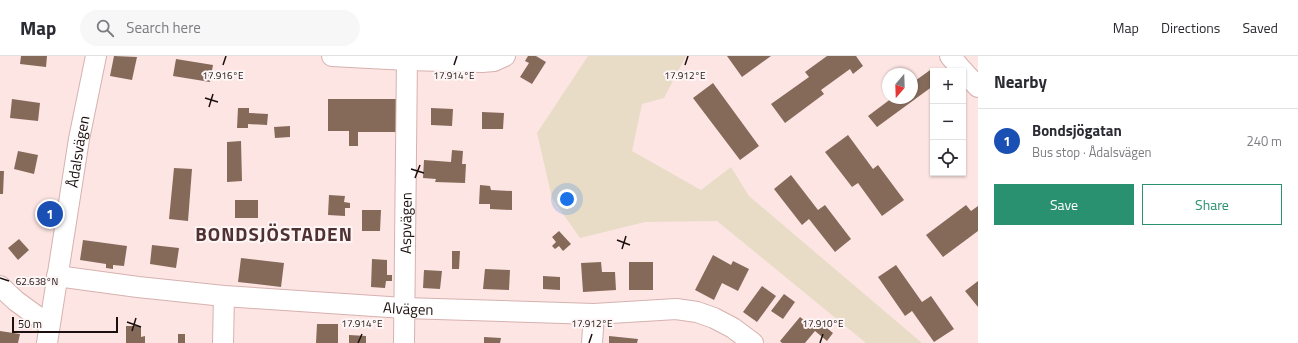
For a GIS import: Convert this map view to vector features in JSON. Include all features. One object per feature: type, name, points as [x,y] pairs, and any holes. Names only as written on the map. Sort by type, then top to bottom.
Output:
[{"type":"street","name":"Ådalsvägen","points":[[48,334],[79,139],[96,56]]},
{"type":"street","points":[[332,56],[482,62],[505,56]]},
{"type":"street","points":[[950,56],[960,68]]},
{"type":"street","name":"Aspvägen","points":[[404,343],[407,58]]},
{"type":"street","points":[[966,74],[978,87]]},
{"type":"street","name":"Alvägen","points":[[57,276],[138,287],[224,296],[404,308],[594,314],[676,309],[697,312],[714,318],[733,328],[753,343]]},
{"type":"street","points":[[0,286],[48,334]]},
{"type":"street","points":[[223,343],[224,296]]},
{"type":"street","points":[[592,343],[594,314]]},
{"type":"shaded area","points":[[588,56],[686,56],[664,98],[642,104],[632,151],[701,190],[731,167],[749,196],[922,343],[866,343],[717,221],[645,222],[580,238],[552,198],[537,133]]},
{"type":"building","points":[[21,56],[47,56],[46,67],[20,64]]},
{"type":"building","points":[[114,56],[137,57],[132,80],[110,76]]},
{"type":"building","points":[[528,56],[536,56],[546,62],[532,84],[520,77],[529,63],[525,61]]},
{"type":"building","points":[[727,56],[771,56],[742,77]]},
{"type":"building","points":[[827,56],[856,56],[863,66],[853,74],[850,69],[821,90],[824,94],[785,123],[771,104],[809,77],[805,72]]},
{"type":"building","points":[[176,59],[213,65],[210,82],[173,76]]},
{"type":"building","points":[[930,70],[930,88],[918,97],[918,79]]},
{"type":"building","points":[[713,83],[759,146],[740,160],[693,98]]},
{"type":"building","points":[[12,99],[40,103],[38,121],[10,118]]},
{"type":"building","points":[[328,99],[397,99],[397,132],[358,132],[358,146],[349,146],[349,131],[328,131]]},
{"type":"building","points":[[884,104],[908,104],[877,127],[868,116]]},
{"type":"building","points":[[238,108],[249,108],[249,113],[268,114],[267,125],[248,124],[248,128],[237,128]]},
{"type":"building","points":[[431,108],[453,109],[452,126],[431,125]]},
{"type":"building","points":[[482,112],[504,113],[503,129],[482,129]]},
{"type":"building","points":[[290,126],[290,137],[275,138],[274,127]]},
{"type":"building","points":[[848,135],[873,169],[878,165],[904,200],[882,216],[858,183],[852,187],[825,152]]},
{"type":"building","points":[[241,141],[242,181],[227,182],[227,142]]},
{"type":"building","points":[[452,150],[463,151],[462,164],[466,164],[465,183],[435,182],[436,179],[423,178],[424,160],[451,162]]},
{"type":"building","points":[[18,151],[38,155],[34,174],[14,169]]},
{"type":"building","points":[[174,168],[192,169],[188,221],[169,219]]},
{"type":"building","points":[[0,171],[4,171],[3,194],[0,194]]},
{"type":"building","points":[[791,175],[818,210],[825,205],[851,239],[835,252],[809,219],[802,225],[774,189]]},
{"type":"building","points":[[480,185],[490,186],[491,190],[512,191],[512,210],[490,209],[490,204],[479,204]]},
{"type":"building","points":[[329,195],[345,196],[344,202],[350,203],[350,208],[345,208],[345,216],[328,215]]},
{"type":"building","points":[[235,200],[258,200],[258,218],[235,218]]},
{"type":"building","points":[[966,205],[971,211],[978,206],[978,231],[943,257],[926,235]]},
{"type":"building","points":[[362,210],[381,210],[380,231],[362,231]]},
{"type":"building","points":[[559,231],[571,244],[563,251],[559,246],[555,249],[552,246],[556,242],[552,237]]},
{"type":"building","points":[[19,239],[29,250],[18,260],[8,248]]},
{"type":"building","points":[[83,240],[127,246],[124,266],[113,265],[113,269],[106,268],[106,264],[80,260]]},
{"type":"building","points":[[152,245],[179,248],[176,268],[150,264]]},
{"type":"building","points":[[452,251],[460,251],[459,269],[452,269]]},
{"type":"building","points":[[713,255],[731,265],[733,261],[749,269],[738,291],[722,283],[714,300],[695,290]]},
{"type":"building","points":[[241,258],[284,263],[281,287],[238,282]]},
{"type":"building","points":[[372,259],[387,260],[387,275],[392,275],[392,281],[386,281],[385,288],[371,287]]},
{"type":"building","points":[[601,262],[602,272],[615,272],[616,290],[583,292],[581,263]]},
{"type":"building","points":[[629,262],[653,262],[653,290],[629,290]]},
{"type":"building","points":[[896,265],[922,302],[931,296],[954,329],[934,342],[912,311],[905,316],[878,277]]},
{"type":"building","points":[[485,269],[510,270],[509,290],[483,289]]},
{"type":"building","points":[[424,270],[442,271],[440,289],[423,288]]},
{"type":"building","points":[[543,276],[560,277],[560,290],[543,289]]},
{"type":"building","points":[[978,281],[978,307],[965,291]]},
{"type":"building","points":[[762,286],[776,296],[757,322],[743,312]]},
{"type":"building","points":[[784,294],[795,302],[783,319],[771,311]]},
{"type":"building","points":[[800,317],[813,327],[818,321],[833,333],[827,341],[815,331],[805,343],[782,343],[780,341]]},
{"type":"building","points":[[317,324],[338,324],[338,343],[316,343]]},
{"type":"building","points":[[126,326],[141,326],[141,337],[145,336],[145,343],[126,343]]},
{"type":"building","points":[[0,331],[20,334],[18,343],[0,343]]},
{"type":"building","points":[[178,334],[185,334],[185,343],[178,343]]},
{"type":"building","points":[[349,335],[366,336],[366,343],[349,343]]},
{"type":"building","points":[[609,336],[638,339],[637,343],[609,343]]},
{"type":"building","points":[[484,337],[501,338],[500,343],[484,343]]},
{"type":"place","name":"Bondsjögatan","points":[[50,214]]},
{"type":"district","name":"BONDSJÖSTADEN","points":[[274,233]]}]
